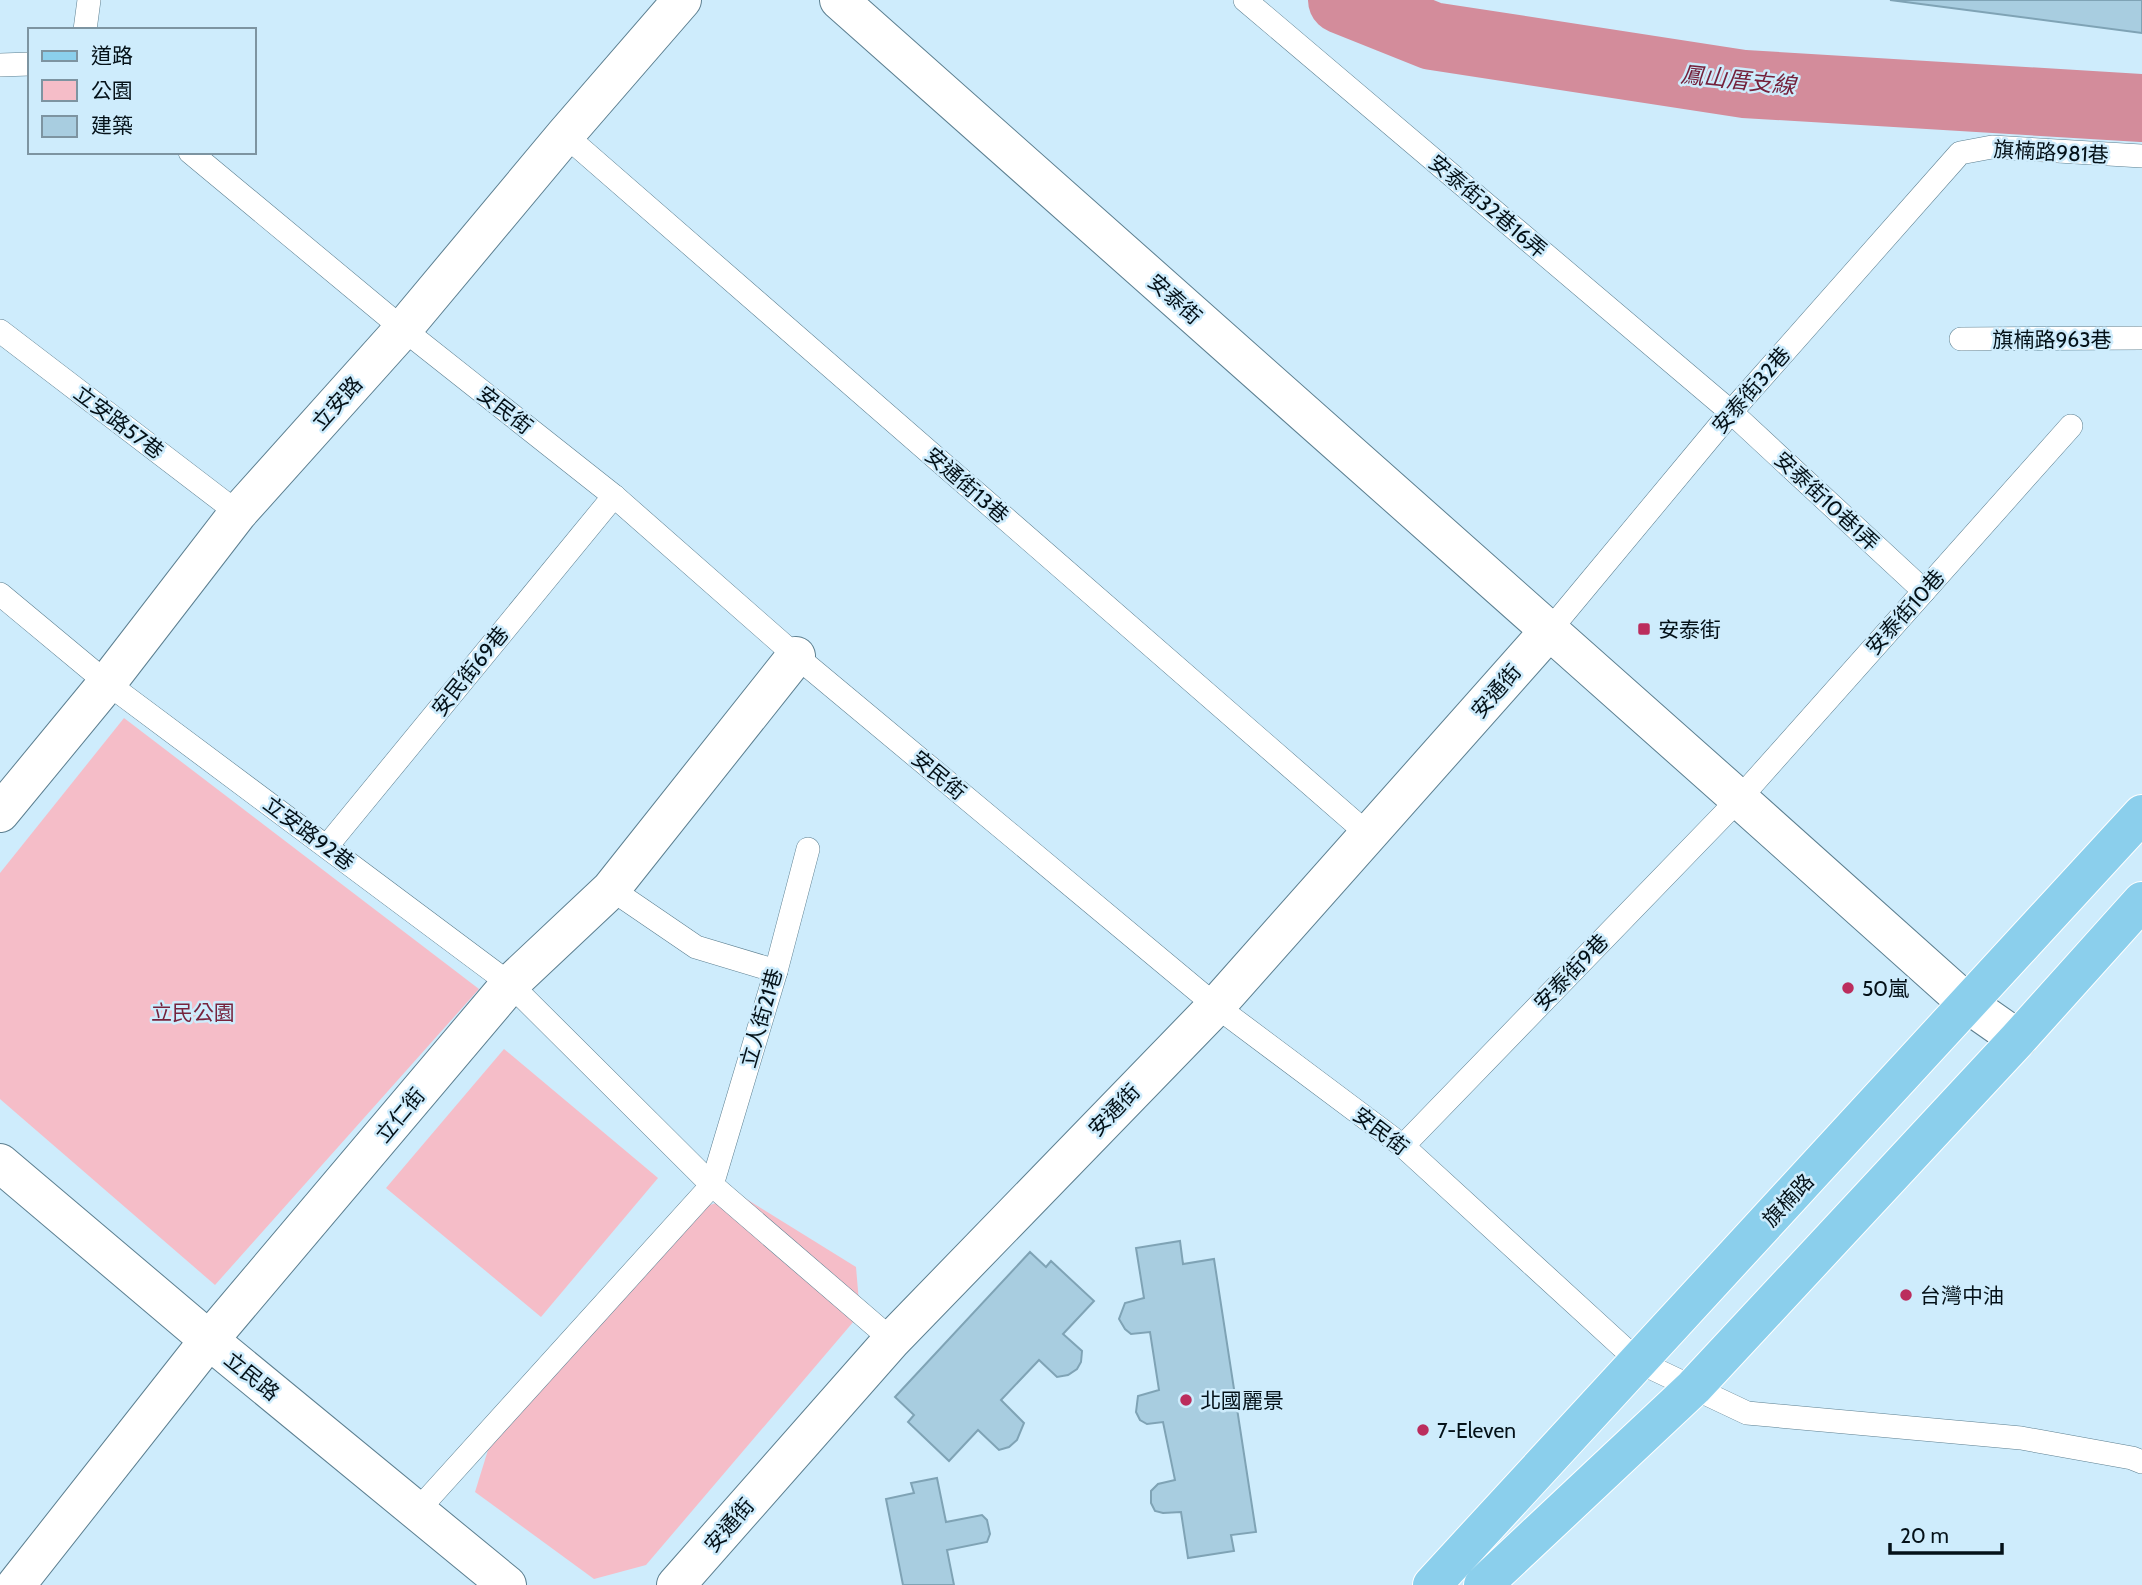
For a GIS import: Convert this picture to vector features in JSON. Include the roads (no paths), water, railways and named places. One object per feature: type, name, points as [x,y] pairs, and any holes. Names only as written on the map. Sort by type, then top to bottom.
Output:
[{"type":"main road","name":"旗楠路","points":[[1432,1585],[2142,814]]},
{"type":"main road","points":[[1483,1585],[1694,1387],[2018,1039],[2142,901]]},
{"type":"street","name":"立安路","points":[[0,813],[107,683],[238,513],[403,329],[681,0]]},
{"type":"street","name":"安泰街","points":[[839,0],[1968,1004],[2018,1039]]},
{"type":"street","name":"安通街","points":[[676,1585],[892,1340],[1216,1006],[1549,631]]},
{"type":"street","name":"立仁街","points":[[16,1585],[209,1340],[510,984],[611,889],[796,656]]},
{"type":"street","name":"立民路","points":[[0,1163],[209,1340],[507,1585]]},
{"type":"lane","points":[[85,28],[89,0]]},
{"type":"lane","name":"安泰街32巷16弄","points":[[1245,0],[1731,412]]},
{"type":"lane","points":[[0,65],[28,64]]},
{"type":"lane","name":"安通街13巷","points":[[565,135],[1369,835]]},
{"type":"lane","name":"旗楠路981巷","points":[[1960,153],[1992,147],[2142,156]]},
{"type":"lane","name":"安泰街32巷","points":[[1549,631],[1731,412],[1960,153]]},
{"type":"lane","name":"安民街","points":[[192,154],[403,329],[614,496],[796,656],[1216,1006],[1403,1146],[1639,1362],[1747,1413],[2021,1438],[2142,1462]]},
{"type":"lane","name":"立安路57巷","points":[[0,331],[238,513]]},
{"type":"lane","name":"旗楠路963巷","points":[[1961,339],[2142,338]]},
{"type":"lane","name":"安泰街10巷1弄","points":[[1731,412],[1924,591]]},
{"type":"lane","name":"安泰街10巷","points":[[1739,799],[2071,426]]},
{"type":"lane","name":"安民街69巷","points":[[327,846],[614,496]]},
{"type":"lane","name":"立安路92巷","points":[[0,594],[107,683],[510,984],[712,1185],[892,1340]]},
{"type":"lane","name":"安泰街9巷","points":[[1403,1146],[1739,799]]},
{"type":"lane","name":"立人街21巷","points":[[712,1185],[776,971],[808,849]]},
{"type":"lane","points":[[611,889],[696,947],[776,971]]},
{"type":"lane","points":[[417,1511],[712,1185]]},
{"type":"waterway","name":"鳳山厝支線","points":[[1342,0],[1432,36],[1744,84],[2142,108]]},
{"type":"place","name":"安泰街","points":[[1644,629]]},
{"type":"place","name":"50嵐","points":[[1848,988]]},
{"type":"place","name":"台灣中油","points":[[1906,1295]]},
{"type":"place","name":"北國麗景","points":[[1186,1400]]},
{"type":"place","name":"7-Eleven","points":[[1423,1430]]},
{"type":"park label","name":"立民公園","points":[[193,1012]]}]
